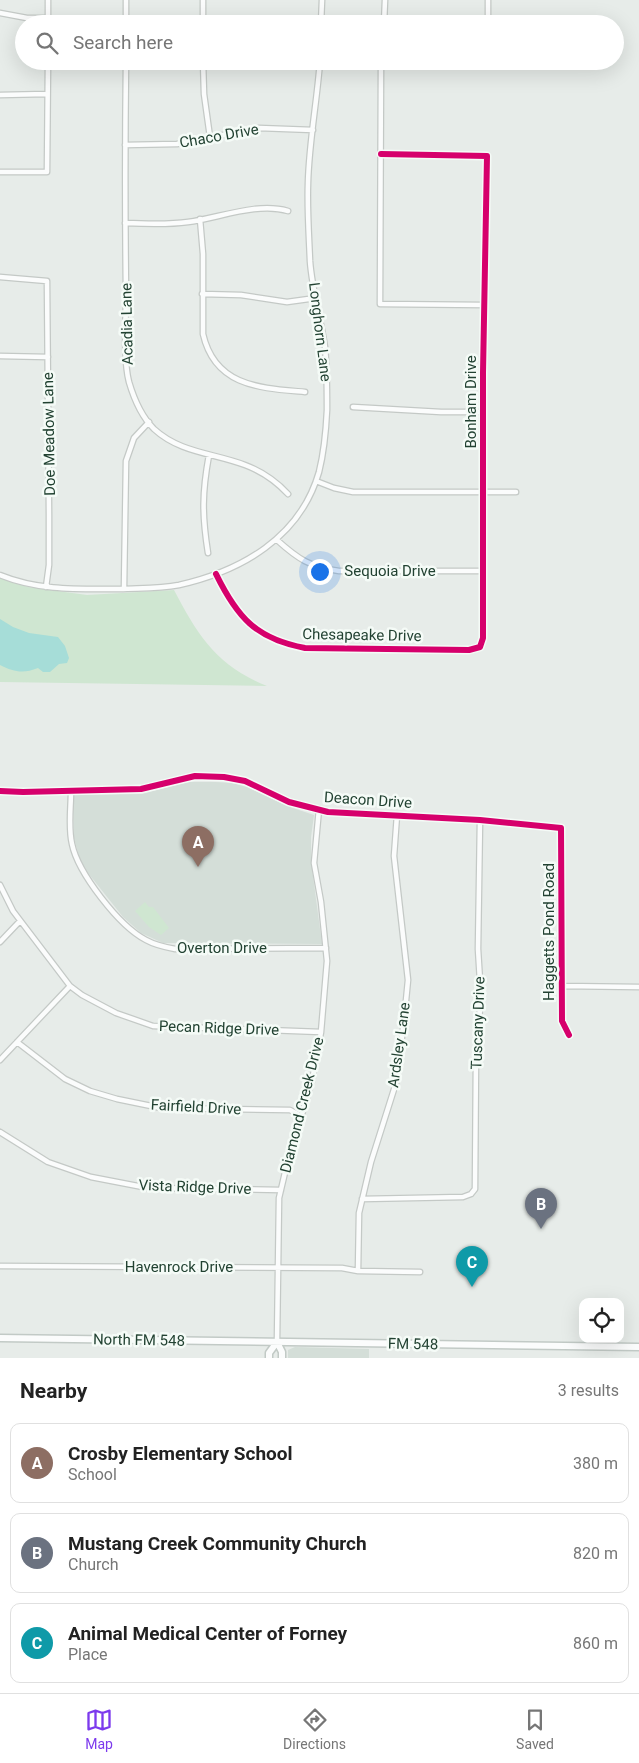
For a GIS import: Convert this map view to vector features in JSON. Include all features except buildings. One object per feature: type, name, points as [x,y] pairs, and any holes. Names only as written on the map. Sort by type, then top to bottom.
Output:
[{"type":"main road","name":"North FM 548","points":[[0,1338],[277,1342]]},
{"type":"main road","name":"FM 548","points":[[277,1342],[639,1348]]},
{"type":"main road","points":[[269,1358],[269,1352],[277,1342],[282,1352],[282,1358]]},
{"type":"street","points":[[48,0],[48,15]]},
{"type":"street","points":[[126,0],[126,15]]},
{"type":"street","points":[[203,0],[203,15]]},
{"type":"street","points":[[321,15],[322,0]]},
{"type":"street","points":[[384,15],[385,0]]},
{"type":"street","points":[[488,0],[488,15]]},
{"type":"street","points":[[0,13],[15,16]]},
{"type":"street","points":[[0,172],[46,172],[48,70]]},
{"type":"street","name":"Acadia Lane","points":[[126,70],[127,370],[133,394],[149,422],[173,442],[259,471],[288,494]]},
{"type":"street","points":[[203,70],[204,94],[210,137]]},
{"type":"street","name":"Longhorn Lane","points":[[0,575],[14,581],[75,590],[161,588],[199,580],[254,556],[277,540],[300,512],[316,481],[324,448],[327,396],[325,348],[310,264],[308,183],[319,70]]},
{"type":"street","points":[[381,70],[380,304],[484,305]]},
{"type":"street","points":[[0,95],[47,94]]},
{"type":"street","name":"Chaco Drive","points":[[125,145],[177,144],[259,128],[313,130]]},
{"type":"street","name":"Bonham Drive","points":[[381,154],[487,156],[483,412],[483,638],[480,647]]},
{"type":"street","points":[[125,223],[166,224],[261,208],[280,208],[288,211]]},
{"type":"street","points":[[200,219],[203,254],[203,334],[206,346],[222,370],[236,380],[261,388],[305,392]]},
{"type":"street","name":"Doe Meadow Lane","points":[[0,276],[47,281],[49,566],[46,587]]},
{"type":"street","points":[[202,294],[241,295],[287,302],[316,298]]},
{"type":"street","points":[[0,356],[48,357]]},
{"type":"street","points":[[353,407],[441,412],[483,412]]},
{"type":"street","points":[[124,589],[126,461],[134,438],[149,422]]},
{"type":"street","points":[[208,553],[203,511],[204,482],[209,455]]},
{"type":"street","points":[[316,481],[334,488],[353,492],[516,492]]},
{"type":"street","name":"Sequoia Drive","points":[[277,540],[302,561],[339,571],[482,571]]},
{"type":"street","name":"Chesapeake Drive","points":[[216,574],[234,607],[246,620],[272,638],[288,645],[305,648],[470,650],[480,647]]},
{"type":"street","name":"Deacon Drive","points":[[0,791],[141,789],[195,776],[224,777],[245,781],[289,802],[328,812],[480,820],[561,828]]},
{"type":"street","name":"Overton Drive","points":[[71,791],[72,843],[82,869],[110,908],[129,928],[144,939],[175,949],[326,948]]},
{"type":"street","name":"Diamond Creek Drive","points":[[277,1342],[279,1198],[312,1081],[321,1032],[327,960],[321,902],[314,863],[319,809]]},
{"type":"street","name":"Ardsley Lane","points":[[358,1271],[359,1213],[371,1162],[396,1083],[408,980],[394,856],[397,815]]},
{"type":"street","name":"Tuscany Drive","points":[[362,1199],[463,1197],[471,1194],[475,1189],[476,1055],[481,997],[478,949],[480,820]]},
{"type":"street","name":"Haggetts Pond Road","points":[[561,828],[562,1021],[569,1035]]},
{"type":"street","name":"Pecan Ridge Drive","points":[[0,885],[20,921],[70,986],[82,995],[116,1013],[153,1026],[321,1032]]},
{"type":"street","points":[[0,942],[20,921]]},
{"type":"street","points":[[0,1060],[70,986]]},
{"type":"street","points":[[562,986],[639,987]]},
{"type":"street","name":"Fairfield Drive","points":[[17,1042],[65,1079],[90,1091],[117,1099],[161,1108],[290,1110],[301,1116]]},
{"type":"street","name":"Vista Ridge Drive","points":[[0,1132],[48,1162],[91,1177],[148,1188],[281,1190]]},
{"type":"street","name":"Havenrock Drive","points":[[0,1266],[342,1268],[358,1271],[420,1272]]},
{"type":"shaded area","points":[[188,782],[232,783],[247,787],[287,806],[314,815],[311,837],[311,861],[322,944],[163,943],[141,933],[123,917],[80,860],[74,838],[73,795],[142,794]]},
{"type":"shaded area","points":[[295,1347],[369,1349],[369,1358],[288,1358],[288,1350]]},
{"type":"green space","points":[[0,578],[28,587],[87,595],[174,590],[192,622],[211,648],[235,669],[267,686],[0,682]]},
{"type":"green space","points":[[145,902],[149,907],[153,907],[169,928],[161,935],[149,927],[135,911]]},
{"type":"water","points":[[0,619],[13,627],[29,633],[58,637],[65,646],[69,658],[67,663],[59,664],[50,672],[43,672],[38,668],[19,671],[0,665]]},
{"type":"cycle path","points":[[216,574],[240,614],[250,624],[273,639],[288,644],[305,648],[469,650],[480,647],[483,638],[483,373],[487,156],[381,154]]},
{"type":"cycle path","points":[[0,791],[141,789],[195,776],[224,777],[245,781],[289,802],[328,812],[480,820],[561,828],[562,1021],[569,1035]]},
{"type":"place","name":"Crosby Elementary School","points":[[198,867]]},
{"type":"place","name":"Mustang Creek Community Church","points":[[541,1229]]},
{"type":"place","name":"Animal Medical Center of Forney","points":[[472,1287]]}]
